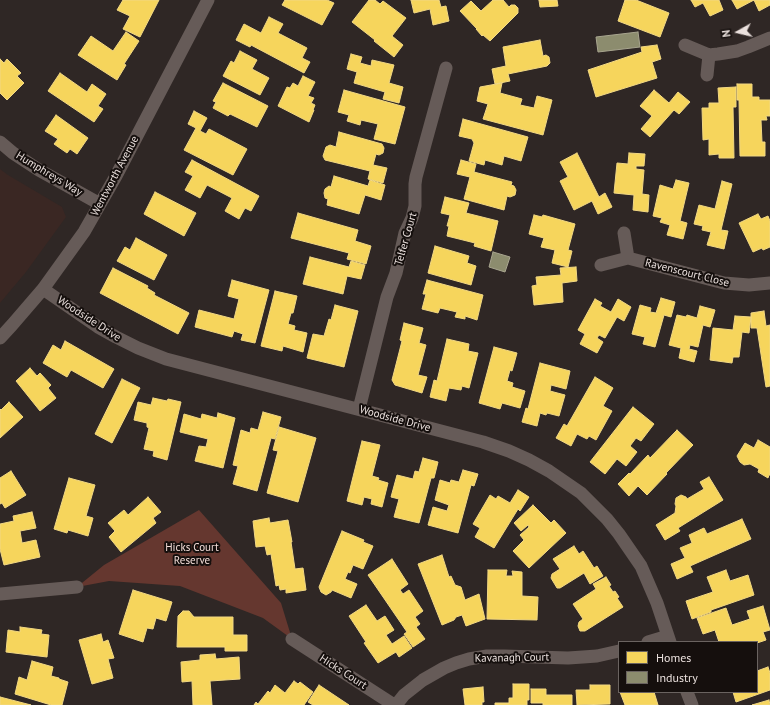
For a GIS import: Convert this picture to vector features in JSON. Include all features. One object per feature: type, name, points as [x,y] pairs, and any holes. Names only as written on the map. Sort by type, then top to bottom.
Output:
[{"type":"street","name":"Wentworth Avenue","points":[[0,338],[43,289],[84,232],[208,0]]},
{"type":"street","points":[[685,45],[709,55],[736,51],[770,38]]},
{"type":"street","points":[[706,75],[709,55]]},
{"type":"street","name":"Telfer Court","points":[[359,409],[387,297],[396,273],[405,234],[415,206],[416,177],[446,68]]},
{"type":"street","name":"Humphreys Way","points":[[0,142],[39,170],[100,204]]},
{"type":"street","points":[[624,233],[628,258]]},
{"type":"street","name":"Ravenscourt Close","points":[[601,265],[628,258],[724,283],[749,285],[770,283]]},
{"type":"street","name":"Woodside Drive","points":[[43,289],[98,327],[152,354],[183,364],[483,442],[508,451],[549,471],[580,493],[607,519],[619,534],[640,566],[648,582],[669,639]]},
{"type":"street","points":[[0,594],[77,587]]},
{"type":"street","name":"Hicks Court","points":[[292,639],[395,705]]},
{"type":"street","points":[[655,641],[669,639]]},
{"type":"street","name":"Kavanagh Court","points":[[395,705],[404,695],[423,680],[456,662],[487,656],[568,658],[597,656],[618,651]]},
{"type":"street","points":[[687,693],[692,705]]},
{"type":"shaded area","points":[[0,169],[62,207],[66,217],[26,272],[0,303]]},
{"type":"green space","name":"Hicks Court Reserve","points":[[199,510],[281,603],[292,639],[263,618],[180,586],[109,581],[77,587],[104,565]]},
{"type":"building: Homes","points":[[123,0],[159,0],[140,37],[123,29],[130,16],[117,10]]},
{"type":"building: Homes","points":[[285,0],[327,0],[334,3],[322,25],[282,5]]},
{"type":"building: Homes","points":[[369,0],[375,0],[380,4],[383,1],[406,18],[392,36],[403,45],[394,57],[352,22]]},
{"type":"building: Homes","points":[[411,0],[439,0],[441,7],[446,6],[449,21],[433,25],[430,9],[414,13]]},
{"type":"building: Homes","points":[[493,0],[503,0],[509,7],[511,5],[515,5],[518,8],[518,13],[490,41],[483,35],[482,36],[460,11],[471,1],[481,11]]},
{"type":"building: Homes","points":[[539,0],[557,0],[558,6],[540,7]]},
{"type":"building: Homes","points":[[625,0],[636,0],[669,13],[660,37],[618,21]]},
{"type":"building: Homes","points":[[691,0],[719,0],[723,10],[710,16],[703,3],[695,7]]},
{"type":"building: Homes","points":[[732,0],[754,0],[737,9]]},
{"type":"building: Homes","points":[[754,0],[770,0],[770,5],[759,11]]},
{"type":"building: Homes","points":[[269,17],[283,24],[278,33],[307,48],[302,58],[310,62],[304,73],[251,45],[250,47],[236,40],[244,24],[261,33]]},
{"type":"building: Homes","points":[[126,32],[139,41],[124,64],[126,65],[117,80],[78,55],[91,36],[113,51]]},
{"type":"building: Homes","points":[[540,40],[543,56],[546,55],[549,57],[550,63],[547,66],[508,74],[510,81],[495,84],[492,69],[506,66],[503,47]]},
{"type":"building: Homes","points":[[657,45],[661,59],[652,62],[657,78],[596,97],[588,70],[642,52],[641,47]]},
{"type":"building: Homes","points":[[240,51],[257,60],[252,69],[269,78],[260,95],[223,76],[231,61],[234,63]]},
{"type":"building: Homes","points":[[351,54],[362,57],[360,63],[371,66],[372,60],[394,65],[389,83],[403,87],[399,103],[383,99],[385,92],[354,83],[357,72],[347,69]]},
{"type":"building: Homes","points":[[0,59],[4,63],[7,59],[21,73],[17,76],[24,83],[7,100],[0,93]]},
{"type":"building: Homes","points":[[60,73],[87,92],[92,84],[106,94],[98,106],[103,109],[94,122],[48,91]]},
{"type":"building: Homes","points":[[303,76],[315,82],[308,96],[314,98],[311,103],[315,105],[309,122],[278,106],[287,87],[290,88],[293,83],[298,86]]},
{"type":"building: Homes","points":[[223,83],[268,106],[257,127],[230,114],[228,116],[213,108],[216,102],[213,101]]},
{"type":"building: Homes","points":[[502,83],[500,93],[522,99],[520,105],[534,108],[537,96],[552,100],[543,135],[483,119],[488,104],[477,101],[480,87]]},
{"type":"building: Homes","points":[[737,84],[752,84],[752,97],[759,97],[759,100],[770,100],[770,116],[766,116],[767,120],[761,120],[762,142],[765,142],[765,156],[740,156],[739,100],[737,100]]},
{"type":"building: Homes","points":[[736,87],[736,107],[733,107],[734,158],[719,158],[719,154],[709,155],[709,139],[703,140],[702,108],[709,108],[709,103],[719,103],[718,88]]},
{"type":"building: Homes","points":[[344,90],[405,107],[395,144],[374,139],[378,124],[361,120],[360,125],[347,121],[349,115],[338,112]]},
{"type":"building: Homes","points":[[654,90],[669,103],[678,92],[690,102],[679,114],[674,110],[650,137],[641,129],[652,116],[640,106]]},
{"type":"building: Homes","points":[[194,111],[207,118],[200,131],[206,134],[209,129],[247,149],[233,175],[184,150],[196,128],[188,124]]},
{"type":"building: Homes","points":[[56,115],[88,138],[77,154],[70,149],[67,153],[54,144],[58,139],[45,131]]},
{"type":"building: Homes","points":[[463,119],[528,137],[521,161],[504,156],[502,165],[485,160],[484,165],[469,161],[474,143],[472,139],[459,136]]},
{"type":"building: Homes","points":[[339,132],[382,144],[384,148],[383,153],[379,155],[376,154],[373,165],[387,168],[383,183],[368,179],[370,171],[325,160],[323,156],[326,147],[330,145],[336,147]]},
{"type":"building: Homes","points":[[577,153],[599,197],[605,193],[612,207],[598,214],[592,201],[574,210],[560,181],[568,177],[560,162]]},
{"type":"building: Homes","points":[[629,153],[645,154],[644,166],[636,166],[636,169],[644,170],[642,194],[649,195],[648,212],[633,210],[634,195],[614,193],[617,163],[628,164]]},
{"type":"building: Homes","points":[[192,160],[259,196],[251,211],[245,208],[239,219],[225,211],[232,198],[207,185],[200,198],[185,190],[193,176],[185,172]]},
{"type":"building: Homes","points":[[461,160],[476,164],[474,172],[512,182],[511,185],[514,186],[516,190],[515,195],[510,197],[507,196],[504,210],[464,199],[470,177],[457,174]]},
{"type":"building: Homes","points":[[334,176],[368,186],[370,180],[385,185],[381,200],[365,195],[359,214],[327,205],[328,199],[325,198],[324,193],[325,189],[329,186],[331,187]]},
{"type":"building: Homes","points":[[676,180],[689,183],[680,221],[687,223],[683,239],[667,235],[670,225],[660,222],[662,218],[653,216],[660,185],[673,189]]},
{"type":"building: Homes","points":[[722,181],[732,184],[721,230],[728,231],[724,249],[707,245],[711,232],[702,230],[703,226],[694,224],[699,205],[715,209]]},
{"type":"building: Homes","points":[[155,192],[196,213],[184,236],[144,214]]},
{"type":"building: Homes","points":[[445,197],[469,203],[466,213],[498,221],[491,251],[474,246],[475,243],[447,236],[449,226],[447,226],[450,215],[441,213]]},
{"type":"building: Homes","points":[[298,213],[358,230],[355,241],[371,246],[366,264],[347,259],[349,253],[291,238]]},
{"type":"building: Homes","points":[[758,214],[761,219],[768,216],[770,221],[770,247],[763,250],[762,248],[753,252],[739,223]]},
{"type":"building: Homes","points":[[534,215],[542,217],[543,215],[575,224],[568,250],[572,251],[568,267],[552,263],[555,250],[541,247],[544,238],[529,234]]},
{"type":"building: Homes","points":[[136,238],[167,255],[154,280],[117,261],[125,247],[130,250]]},
{"type":"building: Homes","points":[[435,246],[469,256],[467,263],[476,266],[471,285],[428,273]]},
{"type":"building: Homes","points":[[310,257],[349,267],[351,261],[365,265],[361,279],[347,276],[343,294],[303,284]]},
{"type":"building: Homes","points":[[576,267],[577,281],[562,283],[563,302],[534,305],[532,286],[537,285],[536,277],[561,275],[560,268]]},
{"type":"building: Homes","points":[[113,268],[148,286],[147,288],[155,293],[154,295],[189,313],[178,334],[100,293]]},
{"type":"building: Homes","points":[[232,280],[269,290],[255,343],[241,340],[243,334],[234,331],[232,337],[195,327],[199,310],[234,319],[239,299],[228,296]]},
{"type":"building: Homes","points":[[427,280],[483,295],[477,320],[465,316],[465,319],[455,317],[457,312],[440,308],[438,313],[422,309],[426,294],[423,294]]},
{"type":"building: Homes","points":[[275,291],[297,296],[293,313],[291,313],[288,324],[295,326],[294,330],[307,333],[303,352],[283,346],[282,351],[261,346]]},
{"type":"building: Homes","points":[[661,298],[675,302],[671,317],[664,315],[655,347],[643,344],[645,337],[632,334],[640,305],[651,308],[650,312],[656,313]]},
{"type":"building: Homes","points":[[595,299],[602,303],[600,306],[611,312],[618,299],[631,307],[624,321],[617,317],[605,338],[599,335],[597,338],[603,342],[597,353],[580,344],[585,334],[578,330]]},
{"type":"building: Homes","points":[[335,305],[358,311],[344,367],[307,358],[313,334],[324,336],[329,319],[331,320]]},
{"type":"building: Homes","points":[[700,306],[715,310],[710,327],[703,325],[698,347],[690,345],[689,349],[697,351],[694,362],[679,358],[681,348],[669,345],[677,315],[686,317],[687,315],[697,318]]},
{"type":"building: Homes","points":[[764,311],[766,326],[770,325],[770,386],[766,387],[757,328],[751,328],[751,313]]},
{"type":"building: Homes","points":[[735,316],[751,317],[749,333],[742,332],[739,357],[733,357],[732,363],[710,360],[713,328],[733,330]]},
{"type":"building: Homes","points":[[404,323],[423,328],[419,343],[426,345],[418,375],[427,377],[422,393],[395,385],[392,380],[402,341],[400,340]]},
{"type":"building: Homes","points":[[447,339],[469,344],[468,351],[478,353],[469,388],[462,386],[461,390],[449,388],[446,401],[430,397],[434,380],[437,381]]},
{"type":"building: Homes","points":[[65,341],[114,369],[103,388],[71,370],[67,377],[43,363],[53,345],[61,350]]},
{"type":"building: Homes","points":[[494,347],[517,353],[512,371],[510,370],[507,381],[513,383],[512,387],[525,391],[520,408],[502,403],[500,409],[479,403]]},
{"type":"building: Homes","points":[[540,363],[570,371],[566,389],[551,385],[550,391],[565,395],[559,416],[540,413],[537,426],[522,422],[526,408],[528,409]]},
{"type":"building: Homes","points":[[30,368],[37,376],[40,373],[51,385],[48,388],[56,398],[40,411],[16,381]]},
{"type":"building: Homes","points":[[595,377],[613,388],[603,406],[612,411],[596,440],[589,436],[587,439],[577,434],[571,446],[556,438],[564,424],[567,426]]},
{"type":"building: Homes","points":[[122,379],[140,388],[112,443],[95,434]]},
{"type":"building: Homes","points":[[153,398],[181,402],[167,460],[153,456],[154,451],[144,449],[149,428],[147,427],[147,423],[134,420],[138,402],[151,405]]},
{"type":"building: Homes","points":[[9,402],[23,417],[0,438],[0,409],[1,410]]},
{"type":"building: Homes","points":[[633,407],[654,424],[641,441],[636,438],[630,446],[637,452],[626,466],[617,459],[605,474],[590,462]]},
{"type":"building: Homes","points":[[263,412],[281,417],[275,439],[271,438],[257,491],[233,484],[238,466],[233,465],[241,430],[250,433],[251,428],[258,430]]},
{"type":"building: Homes","points":[[218,413],[235,418],[223,468],[195,461],[199,446],[206,447],[208,439],[180,432],[184,414],[201,419],[202,414],[217,418]]},
{"type":"building: Homes","points":[[279,427],[316,438],[298,502],[267,493],[278,451],[273,450]]},
{"type":"building: Homes","points":[[677,430],[693,445],[647,495],[638,486],[629,496],[618,484],[648,455],[650,458]]},
{"type":"building: Homes","points":[[758,440],[770,447],[770,475],[768,478],[758,472],[759,469],[750,464],[744,465],[740,462],[737,456],[745,443],[754,448]]},
{"type":"building: Homes","points":[[362,441],[380,445],[372,476],[379,478],[378,480],[388,483],[382,507],[371,504],[372,499],[364,497],[362,505],[347,501]]},
{"type":"building: Homes","points":[[423,458],[438,462],[434,478],[431,478],[419,523],[394,517],[399,499],[391,497],[397,475],[413,479],[415,471],[419,472]]},
{"type":"building: Homes","points":[[463,470],[478,474],[474,486],[471,485],[458,533],[428,525],[433,507],[447,511],[449,505],[435,500],[440,480],[450,483],[451,480],[459,482]]},
{"type":"building: Homes","points":[[11,471],[26,495],[5,508],[2,503],[0,504],[0,478]]},
{"type":"building: Homes","points":[[709,477],[723,500],[678,528],[680,531],[665,540],[656,525],[675,513],[676,498],[681,495],[687,499],[704,489],[700,482]]},
{"type":"building: Homes","points":[[69,478],[95,485],[86,516],[93,518],[88,536],[68,530],[67,533],[54,529]]},
{"type":"building: Homes","points":[[518,490],[529,497],[520,511],[518,509],[494,548],[475,537],[480,528],[473,524],[490,495],[496,499],[498,496],[510,503]]},
{"type":"building: Homes","points":[[148,497],[161,512],[153,518],[156,523],[121,552],[109,537],[115,531],[108,523],[124,510],[128,515]]},
{"type":"building: Homes","points":[[533,505],[551,523],[554,520],[566,533],[529,568],[513,551],[524,540],[520,535],[529,527],[528,525],[521,531],[514,523]]},
{"type":"building: Homes","points":[[32,512],[36,528],[20,531],[22,543],[36,540],[40,557],[4,565],[0,549],[0,524],[14,521],[13,516]]},
{"type":"building: Homes","points":[[269,518],[270,523],[288,520],[295,569],[303,568],[306,590],[286,593],[286,589],[280,590],[279,585],[276,586],[271,554],[267,555],[265,546],[256,547],[253,521]]},
{"type":"building: Homes","points":[[742,519],[751,539],[690,566],[693,572],[677,579],[671,564],[685,558],[680,548],[692,543],[689,535],[704,528],[707,534]]},
{"type":"building: Homes","points":[[342,531],[364,540],[363,542],[373,546],[363,569],[353,565],[350,573],[348,572],[345,579],[357,584],[351,598],[332,590],[326,595],[321,592],[319,587]]},
{"type":"building: Homes","points":[[574,546],[579,554],[583,551],[594,568],[597,566],[603,576],[590,584],[584,573],[560,588],[557,588],[551,578],[552,574],[560,569],[553,559]]},
{"type":"building: Homes","points":[[442,555],[449,577],[451,576],[455,585],[461,587],[465,600],[479,594],[485,619],[466,626],[462,615],[442,625],[418,564]]},
{"type":"building: Homes","points":[[392,559],[408,584],[400,590],[403,594],[409,590],[423,611],[415,617],[420,624],[416,627],[425,639],[413,647],[404,634],[407,632],[368,575]]},
{"type":"building: Homes","points":[[488,570],[507,570],[506,576],[513,576],[512,571],[522,572],[522,596],[538,597],[537,620],[487,619]]},
{"type":"building: Homes","points":[[726,570],[730,581],[748,575],[754,595],[711,610],[711,612],[692,619],[686,601],[713,592],[707,577]]},
{"type":"building: Homes","points":[[606,577],[611,585],[609,586],[619,597],[617,598],[623,607],[585,631],[580,631],[578,626],[579,622],[583,619],[573,604],[596,589],[593,584]]},
{"type":"building: Homes","points":[[133,590],[172,602],[166,621],[156,618],[153,629],[147,628],[143,642],[119,634]]},
{"type":"building: Homes","points":[[366,605],[377,621],[385,616],[394,630],[386,635],[392,644],[404,636],[412,648],[399,657],[396,652],[378,663],[364,643],[366,642],[349,616]]},
{"type":"building: Homes","points":[[763,606],[770,630],[763,632],[766,640],[758,643],[758,641],[719,641],[715,630],[703,634],[697,618],[726,608],[732,625],[750,619],[747,611]]},
{"type":"building: Homes","points":[[183,611],[189,611],[194,617],[233,617],[233,635],[247,635],[247,651],[225,651],[225,647],[177,647],[178,616]]},
{"type":"building: Homes","points":[[20,627],[42,630],[41,634],[49,635],[47,657],[6,652],[8,630],[20,632]]},
{"type":"building: Homes","points":[[101,634],[103,642],[108,640],[114,658],[108,659],[113,678],[92,684],[79,640]]},
{"type":"building: Homes","points":[[215,654],[216,659],[239,657],[240,679],[210,681],[212,705],[193,705],[192,681],[182,682],[181,662],[200,660],[200,655]]},
{"type":"building: Homes","points":[[32,661],[53,667],[51,676],[68,682],[62,705],[51,705],[15,694],[19,677],[27,680]]},
{"type":"building: Homes","points":[[768,667],[770,673],[770,690],[736,702],[733,693],[758,693],[758,671]]},
{"type":"building: Homes","points":[[294,681],[298,684],[300,682],[313,692],[304,705],[254,705],[256,702],[258,704],[268,691],[270,693],[275,685],[285,693]]},
{"type":"building: Homes","points":[[513,684],[529,684],[529,700],[527,700],[527,705],[495,705],[495,703],[509,703],[509,698],[513,698]]},
{"type":"building: Homes","points":[[319,685],[349,705],[313,705],[308,702]]},
{"type":"building: Homes","points":[[590,685],[610,685],[610,704],[577,705],[576,690],[590,690]]},
{"type":"building: Homes","points":[[483,687],[484,702],[482,702],[482,705],[465,705],[463,689]]},
{"type":"building: Homes","points":[[531,689],[546,689],[546,695],[572,695],[572,705],[543,705],[543,703],[531,703]]},
{"type":"building: Homes","points":[[620,693],[654,693],[658,705],[625,705]]},
{"type":"building: Homes","points":[[0,697],[31,705],[0,705]]},
{"type":"building: Homes","points":[[769,700],[770,705],[752,705]]},
{"type":"building: Industry","points":[[638,32],[640,47],[598,52],[596,37]]},
{"type":"building: Industry","points":[[493,252],[510,257],[505,272],[489,267]]}]
